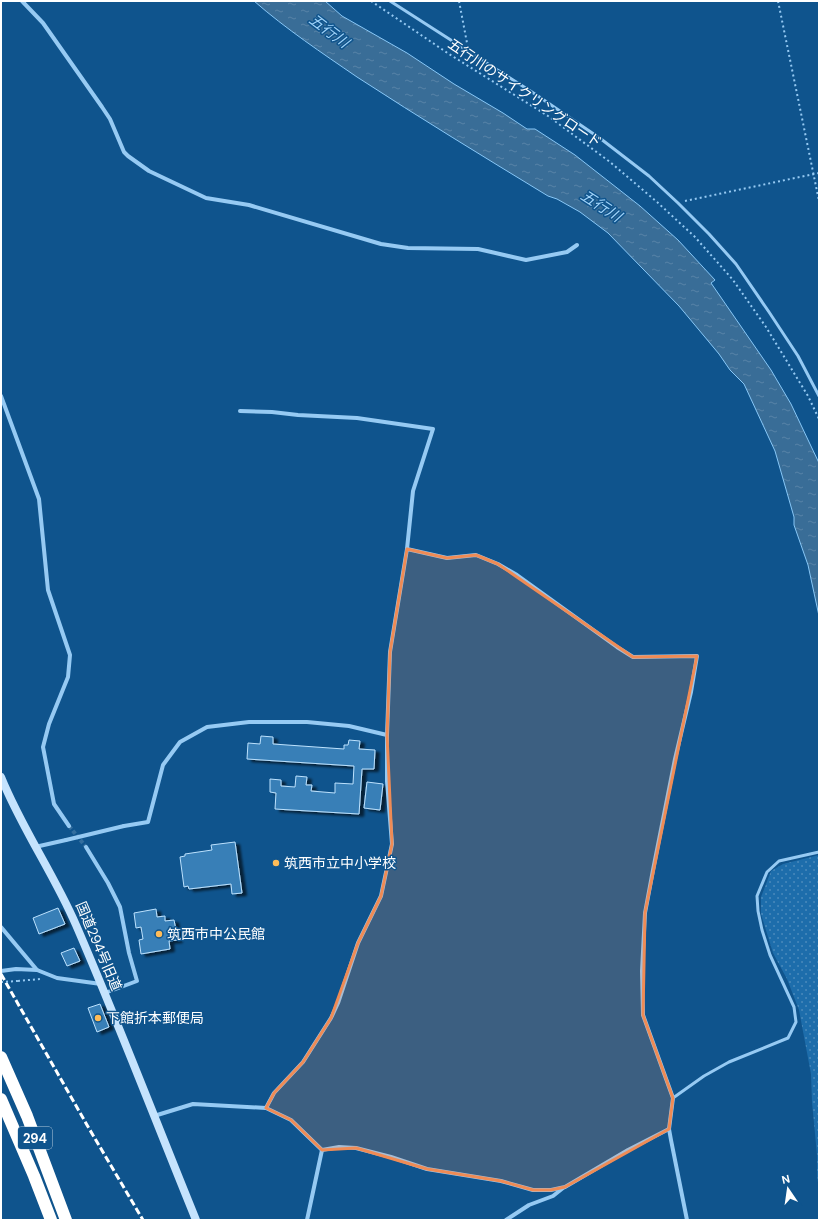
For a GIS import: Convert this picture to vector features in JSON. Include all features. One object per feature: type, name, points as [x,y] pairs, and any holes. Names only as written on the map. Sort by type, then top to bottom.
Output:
[{"type":"highway","name":"294","points":[[1,1057],[27,1116],[66,1220]]},
{"type":"highway","name":"294","points":[[1,1099],[51,1220]]},
{"type":"street","points":[[22,1],[43,23],[102,107],[110,119],[124,152],[149,171],[206,198],[249,205],[367,241],[395,247],[478,249],[526,260],[567,252],[577,244]]},
{"type":"street","points":[[1,396],[39,499],[48,590],[70,655],[68,678],[49,724],[43,747],[54,804],[69,826]]},
{"type":"street","points":[[240,411],[357,418],[433,429],[413,491],[407,549],[390,652],[387,735],[392,844],[381,896],[358,943],[338,1004],[331,1018],[303,1062],[274,1093],[266,1108]]},
{"type":"street","points":[[407,549],[447,558],[476,555],[498,564],[517,575],[616,647],[633,657],[697,656],[691,692],[674,766],[645,913],[642,972],[643,1015],[673,1098],[669,1129],[687,1220]]},
{"type":"street","points":[[35,847],[124,826],[148,822],[163,764],[180,742],[207,727],[249,722],[307,722],[349,726],[387,735]]},
{"type":"street","name":"国道294号旧道","points":[[1,777],[21,821],[61,892],[105,993],[196,1220]]},
{"type":"street","points":[[86,847],[120,906],[137,981],[105,993]]},
{"type":"street","points":[[1,927],[37,970]]},
{"type":"street","points":[[1,971],[16,969],[37,970],[57,978],[101,984]]},
{"type":"street","points":[[154,1116],[193,1104],[266,1108],[291,1120],[322,1150]]},
{"type":"street","points":[[506,1220],[529,1205],[553,1196],[565,1187],[628,1150],[669,1129]]},
{"type":"street","points":[[322,1150],[339,1147],[356,1148],[391,1157],[427,1169],[501,1181],[533,1190],[551,1190],[565,1187]]},
{"type":"street","points":[[307,1220],[322,1150]]},
{"type":"lane","points":[[390,1],[535,94],[601,139],[649,176],[709,234],[736,264],[798,356],[819,396]]},
{"type":"lane","points":[[673,1098],[704,1076],[729,1062],[788,1038],[796,1022],[794,1007],[770,955],[762,930],[757,896],[767,872],[779,861],[819,852]]},
{"type":"path","name":"五行川のサイクリングロード","points":[[371,1],[449,54],[548,116],[610,162],[695,237],[733,280],[766,328],[808,396],[819,420]]},
{"type":"path","points":[[459,1],[469,52]]},
{"type":"path","points":[[778,1],[819,202]]},
{"type":"path","points":[[678,203],[819,173]]},
{"type":"path","points":[[1,982],[57,978]]},
{"type":"highlighted area","points":[[407,549],[447,558],[476,555],[498,564],[633,657],[697,656],[645,913],[643,1015],[673,1098],[669,1129],[565,1187],[551,1190],[533,1190],[501,1181],[427,1169],[356,1148],[322,1150],[291,1120],[266,1108],[274,1093],[303,1062],[331,1018],[358,943],[381,896],[392,844],[387,735],[390,652]]},
{"type":"shaded area","points":[[819,855],[819,1189],[811,1074],[799,1010],[787,979],[773,953],[761,914],[761,897],[771,871],[783,864]]},
{"type":"water","name":"五行川","points":[[254,1],[325,1],[342,16],[407,53],[527,129],[535,129],[575,155],[640,206],[678,240],[715,280],[711,283],[771,370],[791,404],[819,463],[819,616],[808,565],[794,525],[794,517],[775,451],[744,384],[730,370],[719,354],[679,306],[608,233],[580,212],[557,199],[548,196],[357,77],[291,31]]},
{"type":"building","points":[[261,736],[273,737],[273,744],[344,749],[344,745],[348,745],[349,740],[360,741],[359,749],[375,750],[374,769],[362,769],[359,814],[275,809],[276,793],[270,792],[270,779],[281,780],[281,786],[295,787],[296,776],[307,777],[306,785],[312,785],[311,791],[335,793],[335,783],[353,784],[354,766],[247,759],[248,743],[260,744]]},
{"type":"building","points":[[367,782],[383,784],[380,810],[364,808]]},
{"type":"building","points":[[235,842],[242,893],[232,894],[231,884],[189,889],[188,886],[184,887],[180,857],[185,856],[185,854],[212,850],[211,845]]},
{"type":"building","points":[[58,908],[65,924],[39,934],[33,918]]},
{"type":"building","name":"筑西市中公民館","points":[[156,909],[157,917],[165,916],[165,921],[174,920],[178,940],[169,941],[170,949],[141,954],[139,940],[143,939],[141,927],[136,928],[134,913]]},
{"type":"building","points":[[74,948],[80,961],[67,966],[61,953]]},
{"type":"building","points":[[100,1004],[109,1027],[97,1032],[88,1008]]},
{"type":"tunnel","points":[[69,826],[86,847]]},
{"type":"railway","points":[[1,974],[143,1220]]},
{"type":"place","name":"筑西市立中小学校","points":[[276,863]]},
{"type":"place","name":"筑西市中公民館","points":[[159,934]]},
{"type":"place","name":"下館折本郵便局","points":[[98,1018]]}]
